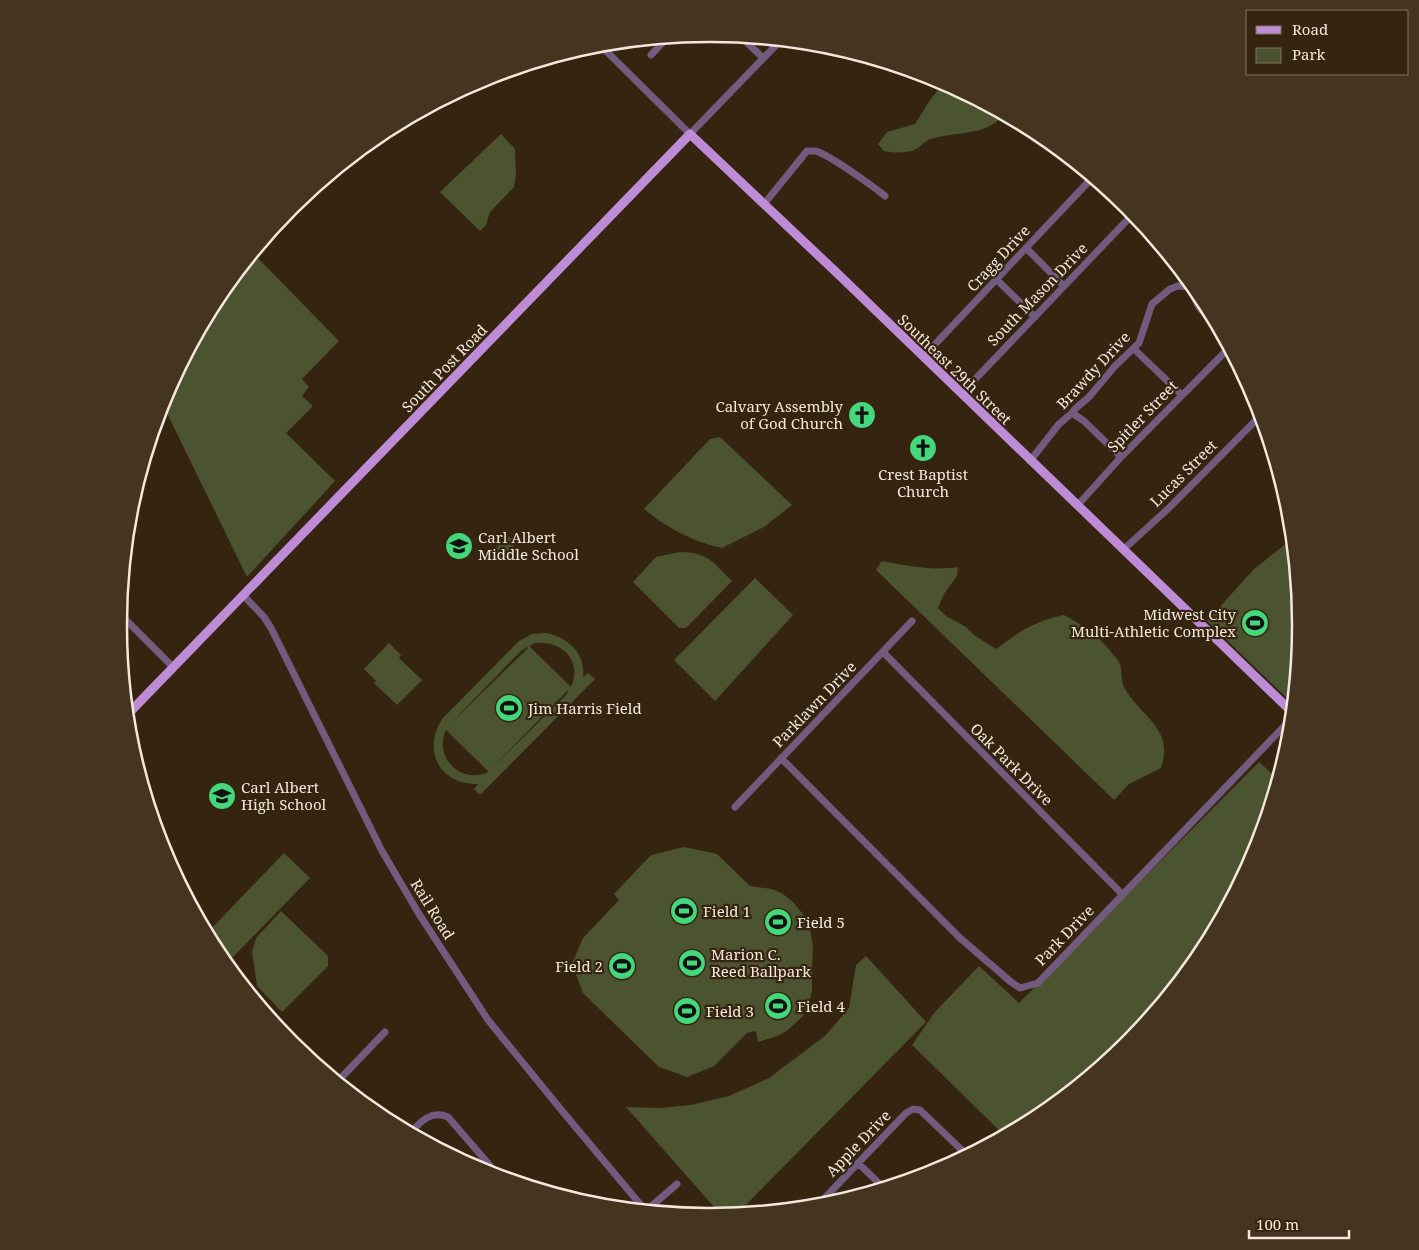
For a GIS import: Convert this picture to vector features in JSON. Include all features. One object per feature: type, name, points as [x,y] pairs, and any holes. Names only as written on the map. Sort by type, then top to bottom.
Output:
[{"type":"main road","name":"Southeast 29th Street","points":[[690,134],[1286,706]]},
{"type":"main road","name":"South Post Road","points":[[133,709],[690,134]]},
{"type":"street","points":[[748,44],[762,57]]},
{"type":"street","points":[[651,55],[661,45]]},
{"type":"street","name":"South Post Road","points":[[690,134],[774,46]]},
{"type":"street","name":"Southeast 29th Street","points":[[608,52],[690,134]]},
{"type":"street","points":[[764,204],[807,151],[816,151],[830,158],[874,186],[885,196]]},
{"type":"street","name":"Cragg Drive","points":[[924,357],[1088,182]]},
{"type":"street","name":"South Mason Drive","points":[[961,394],[1127,220]]},
{"type":"street","points":[[1026,248],[1064,286]]},
{"type":"street","points":[[997,280],[1035,317]]},
{"type":"street","name":"Brawdy Drive","points":[[1030,461],[1059,424],[1134,349],[1143,336],[1152,304],[1164,293],[1178,286],[1184,287]]},
{"type":"street","points":[[1134,349],[1182,395]]},
{"type":"street","name":"Spitler Street","points":[[1077,506],[1121,456],[1224,353]]},
{"type":"street","points":[[1072,413],[1084,421],[1121,456]]},
{"type":"street","name":"Lucas Street","points":[[1123,550],[1170,507],[1254,420]]},
{"type":"street","name":"Rail Road","points":[[243,595],[264,617],[271,628],[386,858],[418,914],[472,996],[508,1045],[641,1204]]},
{"type":"street","name":"Parklawn Drive","points":[[735,807],[912,621]]},
{"type":"street","points":[[127,622],[173,667]]},
{"type":"street","name":"Oak Park Drive","points":[[883,652],[1122,894]]},
{"type":"street","name":"Park Drive","points":[[781,758],[960,938],[1020,988],[1038,983],[1283,728]]},
{"type":"street","points":[[342,1077],[385,1032]]},
{"type":"street","name":"Apple Drive","points":[[826,1195],[906,1113],[913,1109],[920,1110],[961,1150]]},
{"type":"street","points":[[416,1128],[428,1117],[441,1115],[448,1117],[488,1163]]},
{"type":"street","points":[[858,1162],[878,1182]]},
{"type":"street","points":[[653,1205],[677,1184]]},
{"type":"green space","points":[[938,90],[999,120],[988,127],[979,130],[926,141],[918,148],[910,151],[897,153],[884,151],[878,144],[887,132],[915,124]]},
{"type":"green space","points":[[501,134],[515,149],[516,174],[514,187],[490,212],[486,225],[480,231],[440,192]]},
{"type":"green space","points":[[258,258],[339,341],[302,379],[309,387],[302,396],[313,406],[286,433],[335,481],[247,577],[167,413],[187,367],[205,334],[225,301]]},
{"type":"green space","points":[[720,437],[792,505],[764,527],[722,548],[701,542],[681,533],[644,509],[710,439]]},
{"type":"green space","points":[[508,536],[516,543],[504,556],[496,548]]},
{"type":"green space","name":"Midwest City Multi-Athletic Complex","points":[[1286,544],[1291,587],[1292,625],[1287,698],[1207,621],[1254,569]]},
{"type":"green space","points":[[680,552],[704,556],[732,581],[686,628],[679,628],[633,582],[656,557]]},
{"type":"green space","points":[[882,561],[929,568],[958,567],[957,576],[944,594],[938,608],[946,616],[966,627],[974,635],[996,649],[1028,628],[1045,620],[1064,615],[1090,631],[1118,660],[1125,689],[1160,733],[1164,754],[1161,768],[1129,784],[1114,800],[876,570]]},
{"type":"green space","points":[[755,578],[793,615],[715,701],[674,660]]},
{"type":"green space","name":"Jim Harris Field","points":[[546,633],[554,635],[568,643],[574,648],[582,661],[583,677],[588,673],[595,679],[480,795],[474,789],[478,784],[465,783],[454,779],[438,764],[434,743],[436,731],[442,719],[519,641],[532,634]],"holes":[[[535,643],[545,643],[561,648],[572,660],[574,677],[571,687],[529,646]],[[528,648],[447,727],[521,651]],[[569,689],[566,695],[490,770]],[[446,730],[488,772],[478,775],[468,775],[459,772],[446,759],[443,750]]]},
{"type":"green space","points":[[389,643],[401,655],[399,658],[422,680],[397,705],[374,683],[376,681],[364,669]]},
{"type":"green space","points":[[1259,762],[1272,774],[1248,848],[1232,883],[1194,949],[1172,980],[1121,1037],[1094,1063],[1033,1109],[999,1130],[912,1045],[935,1012],[979,966],[1019,1003]]},
{"type":"green space","name":"Marion C. Reed Ballpark","points":[[684,847],[717,854],[750,886],[772,889],[783,894],[793,902],[807,919],[813,946],[812,991],[809,1004],[803,1016],[788,1030],[778,1036],[758,1042],[756,1031],[747,1033],[714,1066],[687,1077],[659,1067],[583,993],[572,964],[583,938],[619,900],[614,894],[651,855]]},
{"type":"green space","points":[[284,853],[310,878],[232,958],[212,928]]},
{"type":"green space","points":[[281,911],[328,956],[328,966],[282,1012],[257,986],[252,952],[256,938]]},
{"type":"green space","points":[[866,956],[926,1022],[745,1206],[715,1208],[626,1107],[660,1108],[691,1105],[729,1096],[769,1078],[825,1036],[849,1008],[856,965]]},
{"type":"place","name":"Calvary Assembly of God Church","points":[[862,415]]},
{"type":"place","name":"Crest Baptist Church","points":[[923,448]]},
{"type":"place","name":"Carl Albert Middle School","points":[[459,546]]},
{"type":"place","name":"Midwest City Multi-Athletic Complex","points":[[1255,623]]},
{"type":"place","name":"Jim Harris Field","points":[[509,708]]},
{"type":"place","name":"Carl Albert High School","points":[[222,796]]},
{"type":"place","name":"Field 1","points":[[684,911]]},
{"type":"place","name":"Field 5","points":[[778,922]]},
{"type":"place","name":"Marion C. Reed Ballpark","points":[[692,963]]},
{"type":"place","name":"Field 2","points":[[622,966]]},
{"type":"place","name":"Field 4","points":[[778,1006]]},
{"type":"place","name":"Field 3","points":[[687,1011]]}]
